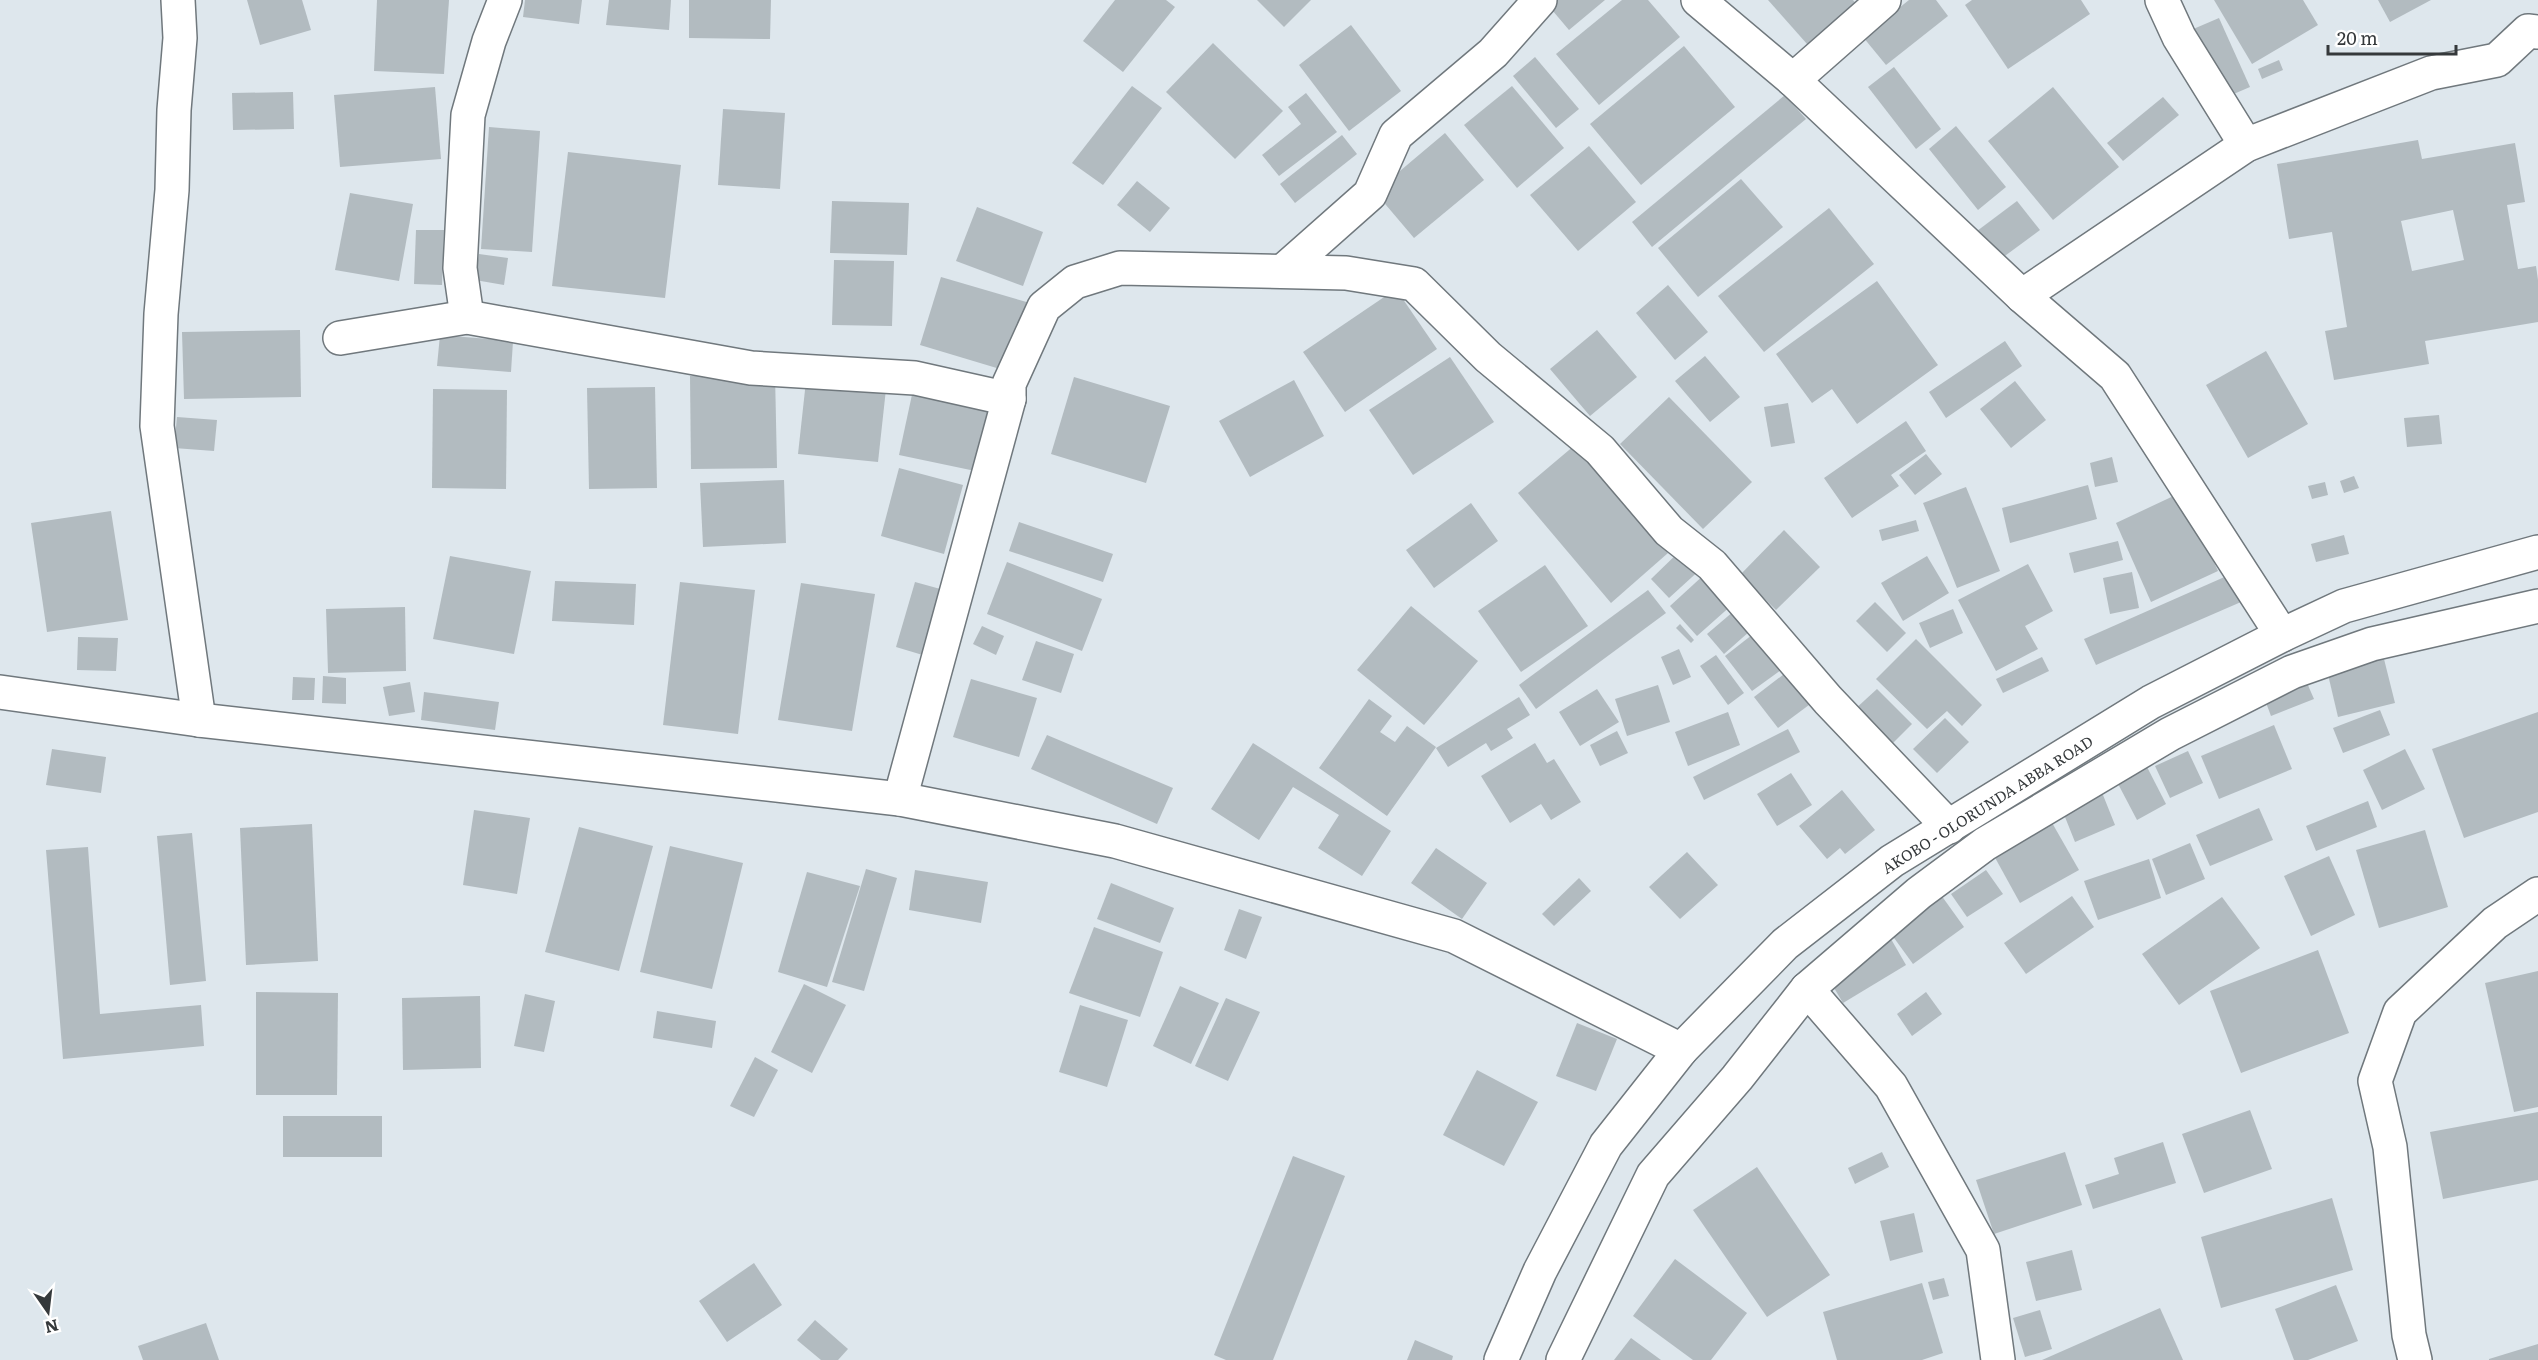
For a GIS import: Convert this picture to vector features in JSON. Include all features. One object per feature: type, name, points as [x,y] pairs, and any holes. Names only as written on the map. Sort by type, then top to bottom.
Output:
[{"type":"street","points":[[178,0],[180,38],[172,190],[160,314],[157,426],[199,720]]},
{"type":"street","points":[[467,317],[460,268],[468,115],[489,41],[505,0]]},
{"type":"street","points":[[1283,271],[1370,194],[1396,135],[1493,53],[1540,0]]},
{"type":"street","points":[[1698,0],[1793,80],[2022,296],[2115,376],[2282,635]]},
{"type":"street","points":[[1793,80],[1884,0]]},
{"type":"street","points":[[2162,0],[2179,37],[2246,145]]},
{"type":"street","points":[[2022,296],[2246,145],[2431,73],[2497,60],[2528,31],[2538,32]]},
{"type":"street","points":[[900,799],[1009,399],[1009,384],[1044,307],[1075,282],[1120,268],[1283,271],[1346,273],[1414,284],[1488,357],[1600,450],[1670,531],[1712,565],[1828,700],[1949,827]]},
{"type":"street","points":[[340,338],[467,317],[751,368],[915,378],[1009,399]]},
{"type":"street","name":"AKOBO - OLORUNDA ABBA ROAD","points":[[1501,1360],[1540,1271],[1606,1145],[1681,1050],[1785,944],[1892,861],[2151,702],[2344,606],[2538,552]]},
{"type":"street","points":[[1563,1360],[1653,1175],[1737,1078],[1807,989],[1919,893],[1985,844],[2170,734],[2292,672],[2362,647],[2538,606]]},
{"type":"street","points":[[0,692],[199,720],[900,799],[1115,841],[1454,936],[1681,1050]]},
{"type":"street","points":[[2415,1360],[2409,1335],[2390,1147],[2375,1080],[2400,1012],[2494,923],[2538,894]]},
{"type":"street","points":[[1807,989],[1891,1086],[1983,1250],[1998,1360]]},
{"type":"building","points":[[247,0],[302,0],[311,30],[260,45]]},
{"type":"building","points":[[377,0],[449,0],[444,74],[374,71]]},
{"type":"building","points":[[525,0],[582,0],[579,24],[523,17]]},
{"type":"building","points":[[609,0],[671,0],[669,30],[606,25]]},
{"type":"building","points":[[689,0],[771,0],[770,39],[689,38]]},
{"type":"building","points":[[1115,0],[1166,0],[1175,7],[1123,72],[1083,41]]},
{"type":"building","points":[[1257,0],[1311,0],[1284,27]]},
{"type":"building","points":[[1551,0],[1605,0],[1569,30],[1547,4]]},
{"type":"building","points":[[1622,0],[1648,0],[1680,37],[1599,105],[1556,54]]},
{"type":"building","points":[[1768,0],[1853,0],[1857,5],[1815,53]]},
{"type":"building","points":[[1909,0],[1936,0],[1948,16],[1886,65],[1863,37]]},
{"type":"building","points":[[1972,0],[2081,0],[2090,14],[2008,69],[1965,5]]},
{"type":"building","points":[[2214,0],[2303,0],[2318,25],[2252,64]]},
{"type":"building","points":[[2378,0],[2431,0],[2390,22]]},
{"type":"building","points":[[2219,18],[2250,87],[2222,99],[2191,30]]},
{"type":"building","points":[[1351,25],[1401,91],[1349,131],[1299,65]]},
{"type":"building","points":[[1213,43],[1283,111],[1235,159],[1166,92]]},
{"type":"building","points":[[1684,46],[1735,107],[1641,185],[1590,124]]},
{"type":"building","points":[[1535,57],[1579,109],[1556,128],[1513,76]]},
{"type":"building","points":[[2279,60],[2283,70],[2262,79],[2258,69]]},
{"type":"building","points":[[1894,67],[1941,129],[1916,149],[1868,87]]},
{"type":"building","points":[[1132,86],[1162,108],[1103,185],[1072,163]]},
{"type":"building","points":[[1512,86],[1564,148],[1517,188],[1464,125]]},
{"type":"building","points":[[435,87],[441,159],[340,167],[334,95]]},
{"type":"building","points":[[2053,87],[2119,167],[2053,220],[1988,141]]},
{"type":"building","points":[[293,92],[294,129],[233,130],[232,93]]},
{"type":"building","points":[[1306,93],[1337,132],[1279,176],[1262,155],[1301,124],[1288,107]]},
{"type":"building","points":[[1785,95],[1806,119],[1652,247],[1632,222]]},
{"type":"building","points":[[2163,97],[2179,115],[2123,161],[2107,143]]},
{"type":"building","points":[[723,109],[785,113],[780,189],[718,185]]},
{"type":"building","points":[[1956,126],[2006,187],[1978,210],[1929,149]]},
{"type":"building","points":[[489,127],[540,131],[532,252],[481,249]]},
{"type":"building","points":[[1445,133],[1484,180],[1414,238],[1375,192]]},
{"type":"building","points":[[1342,135],[1357,154],[1295,203],[1280,184]]},
{"type":"building","points":[[2418,140],[2422,159],[2515,143],[2525,202],[2507,205],[2518,269],[2536,266],[2538,322],[2425,341],[2429,364],[2334,380],[2325,331],[2347,327],[2332,232],[2289,239],[2277,164]],"holes":[[[2453,210],[2464,260],[2412,271],[2401,221]]]},
{"type":"building","points":[[1589,146],[1636,202],[1578,251],[1530,195]]},
{"type":"building","points":[[568,152],[681,165],[665,298],[552,286]]},
{"type":"building","points":[[1741,179],[1783,227],[1698,297],[1658,248]]},
{"type":"building","points":[[1137,181],[1170,208],[1150,232],[1117,205]]},
{"type":"building","points":[[350,193],[413,204],[399,281],[335,270]]},
{"type":"building","points":[[832,201],[909,203],[907,255],[830,253]]},
{"type":"building","points":[[2017,201],[2040,230],[1994,264],[1973,234]]},
{"type":"building","points":[[977,207],[1043,232],[1023,286],[956,261]]},
{"type":"building","points":[[1829,208],[1874,264],[1764,352],[1718,296]]},
{"type":"building","points":[[416,230],[444,230],[442,285],[414,284]]},
{"type":"building","points":[[479,254],[508,258],[504,285],[475,280]]},
{"type":"building","points":[[834,260],[894,261],[892,326],[832,325]]},
{"type":"building","points":[[941,277],[1030,303],[1010,372],[920,345]]},
{"type":"building","points":[[1877,281],[1938,365],[1857,424],[1832,389],[1812,403],[1776,354]]},
{"type":"building","points":[[1668,285],[1708,332],[1675,360],[1636,313]]},
{"type":"building","points":[[1396,289],[1437,349],[1345,412],[1303,352]]},
{"type":"building","points":[[300,330],[301,397],[184,399],[182,332]]},
{"type":"building","points":[[1597,330],[1637,377],[1590,416],[1550,369]]},
{"type":"building","points":[[440,335],[513,341],[511,372],[437,366]]},
{"type":"building","points":[[2005,341],[2022,366],[1946,418],[1929,392]]},
{"type":"building","points":[[2266,351],[2308,424],[2248,458],[2206,385]]},
{"type":"building","points":[[1705,356],[1740,397],[1710,422],[1675,381]]},
{"type":"building","points":[[1450,357],[1494,422],[1413,475],[1369,410]]},
{"type":"building","points":[[775,374],[777,468],[691,469],[690,376]]},
{"type":"building","points":[[1074,377],[1170,406],[1146,483],[1051,454]]},
{"type":"building","points":[[1294,380],[1324,436],[1250,477],[1219,421]]},
{"type":"building","points":[[806,381],[886,389],[878,462],[798,454]]},
{"type":"building","points":[[2015,381],[2046,420],[2011,448],[1980,409]]},
{"type":"building","points":[[655,387],[657,488],[589,489],[587,388]]},
{"type":"building","points":[[433,389],[507,390],[506,489],[432,488]]},
{"type":"building","points":[[913,390],[995,408],[980,472],[899,455]]},
{"type":"building","points":[[1669,397],[1752,482],[1703,529],[1620,444]]},
{"type":"building","points":[[1788,403],[1795,443],[1771,447],[1764,407]]},
{"type":"building","points":[[2439,415],[2442,444],[2407,447],[2404,418]]},
{"type":"building","points":[[177,417],[217,420],[214,451],[174,448]]},
{"type":"building","points":[[1906,421],[1926,451],[1891,475],[1899,486],[1852,518],[1824,478]]},
{"type":"building","points":[[1575,445],[1668,553],[1611,603],[1518,493]]},
{"type":"building","points":[[1926,454],[1942,474],[1915,495],[1899,475]]},
{"type":"building","points":[[2112,457],[2118,482],[2095,487],[2090,463]]},
{"type":"building","points":[[899,468],[963,485],[944,554],[881,536]]},
{"type":"building","points":[[2354,476],[2359,488],[2344,493],[2340,481]]},
{"type":"building","points":[[784,480],[786,543],[703,547],[700,483]]},
{"type":"building","points":[[2325,482],[2328,495],[2312,499],[2308,486]]},
{"type":"building","points":[[2088,485],[2097,519],[2010,543],[2002,508]]},
{"type":"building","points":[[1966,487],[2000,571],[1957,588],[1923,503]]},
{"type":"building","points":[[2182,492],[2218,571],[2151,602],[2116,523]]},
{"type":"building","points":[[1471,503],[1498,541],[1434,588],[1406,550]]},
{"type":"building","points":[[111,511],[128,620],[47,632],[31,523]]},
{"type":"building","points":[[1916,520],[1919,531],[1882,541],[1879,530]]},
{"type":"building","points":[[1019,522],[1113,554],[1103,582],[1009,551]]},
{"type":"building","points":[[1784,530],[1820,567],[1776,610],[1740,575]]},
{"type":"building","points":[[2344,535],[2349,554],[2316,562],[2311,544]]},
{"type":"building","points":[[2118,541],[2123,560],[2074,573],[2069,553]]},
{"type":"building","points":[[1684,547],[1703,567],[1669,598],[1651,579]]},
{"type":"building","points":[[450,556],[531,571],[514,654],[433,639]]},
{"type":"building","points":[[1927,556],[1949,593],[1903,621],[1881,583]]},
{"type":"building","points":[[1007,562],[1102,599],[1082,651],[987,614]]},
{"type":"building","points":[[2028,564],[2053,611],[2025,626],[2038,649],[1996,671],[1958,600]]},
{"type":"building","points":[[1545,565],[1588,626],[1521,672],[1478,611]]},
{"type":"building","points":[[2132,572],[2139,608],[2110,614],[2103,578]]},
{"type":"building","points":[[1706,573],[1733,604],[1697,636],[1670,606]]},
{"type":"building","points":[[2229,575],[2241,602],[2096,665],[2084,639]]},
{"type":"building","points":[[555,581],[636,584],[634,625],[552,621]]},
{"type":"building","points":[[680,582],[755,590],[738,734],[663,725]]},
{"type":"building","points":[[915,582],[944,590],[926,656],[896,647]]},
{"type":"building","points":[[801,583],[875,594],[852,731],[778,720]]},
{"type":"building","points":[[1648,590],[1666,613],[1536,709],[1519,685]]},
{"type":"building","points":[[1875,602],[1906,633],[1887,652],[1856,621]]},
{"type":"building","points":[[1411,606],[1478,661],[1424,725],[1357,670]]},
{"type":"building","points":[[405,607],[406,671],[328,673],[326,609]]},
{"type":"building","points":[[1953,609],[1963,633],[1930,648],[1919,623]]},
{"type":"building","points":[[1734,611],[1750,631],[1724,654],[1707,634]]},
{"type":"building","points":[[1680,624],[1694,640],[1691,643],[1676,628]]},
{"type":"building","points":[[982,626],[1004,636],[996,655],[973,644]]},
{"type":"building","points":[[1757,631],[1785,667],[1752,691],[1725,656]]},
{"type":"building","points":[[78,637],[118,638],[116,671],[77,670]]},
{"type":"building","points":[[1916,639],[1982,705],[1962,726],[1947,711],[1927,729],[1876,679]]},
{"type":"building","points":[[1036,641],[1074,654],[1061,693],[1022,680]]},
{"type":"building","points":[[1679,649],[1691,677],[1673,685],[1661,657]]},
{"type":"building","points":[[2382,651],[2395,703],[2338,717],[2326,666]]},
{"type":"building","points":[[1716,655],[1744,693],[1728,705],[1700,666]]},
{"type":"building","points":[[2042,657],[2049,671],[2003,693],[1996,679]]},
{"type":"building","points":[[1788,671],[1813,702],[1778,728],[1754,697]]},
{"type":"building","points":[[323,676],[346,678],[346,704],[322,703]]},
{"type":"building","points":[[2304,676],[2314,699],[2271,716],[2262,692]]},
{"type":"building","points":[[293,677],[315,678],[314,700],[292,700]]},
{"type":"building","points":[[971,679],[1037,698],[1019,757],[953,737]]},
{"type":"building","points":[[410,682],[415,712],[389,716],[383,687]]},
{"type":"building","points":[[1658,685],[1670,722],[1627,736],[1615,699]]},
{"type":"building","points":[[1597,689],[1619,722],[1580,746],[1559,712]]},
{"type":"building","points":[[1877,689],[1912,724],[1889,747],[1853,711]]},
{"type":"building","points":[[424,692],[499,702],[495,730],[421,720]]},
{"type":"building","points":[[1519,697],[1530,715],[1507,729],[1513,738],[1491,751],[1486,743],[1448,767],[1436,748]]},
{"type":"building","points":[[1369,699],[1392,716],[1380,732],[1395,742],[1407,726],[1436,747],[1387,816],[1319,768]]},
{"type":"building","points":[[2380,710],[2390,735],[2343,753],[2333,728]]},
{"type":"building","points":[[1728,712],[1740,745],[1688,766],[1675,732]]},
{"type":"building","points":[[2538,712],[2538,812],[2464,838],[2432,749]]},
{"type":"building","points":[[1945,718],[1969,742],[1937,773],[1913,749]]},
{"type":"building","points":[[2274,725],[2292,769],[2219,799],[2201,756]]},
{"type":"building","points":[[1788,729],[1800,752],[1704,800],[1693,777]]},
{"type":"building","points":[[1617,731],[1628,753],[1600,766],[1590,745]]},
{"type":"building","points":[[1047,735],[1173,788],[1157,824],[1031,769]]},
{"type":"building","points":[[1253,743],[1391,831],[1362,876],[1318,848],[1339,815],[1293,787],[1259,840],[1211,809]]},
{"type":"building","points":[[1535,743],[1547,763],[1554,759],[1581,802],[1551,820],[1541,804],[1510,823],[1481,776]]},
{"type":"building","points":[[52,749],[106,757],[101,793],[46,785]]},
{"type":"building","points":[[2405,749],[2425,789],[2382,810],[2363,770]]},
{"type":"building","points":[[2188,751],[2203,783],[2170,798],[2155,766]]},
{"type":"building","points":[[2146,765],[2166,804],[2137,820],[2116,780]]},
{"type":"building","points":[[1791,773],[1812,805],[1777,826],[1757,794]]},
{"type":"building","points":[[2099,785],[2115,825],[2075,842],[2059,802]]},
{"type":"building","points":[[1842,790],[1875,830],[1845,854],[1840,848],[1827,859],[1799,826]]},
{"type":"building","points":[[2368,801],[2377,827],[2316,851],[2306,826]]},
{"type":"building","points":[[2259,808],[2273,840],[2210,866],[2196,835]]},
{"type":"building","points":[[474,810],[530,818],[517,894],[463,885]]},
{"type":"building","points":[[2051,821],[2079,870],[2020,903],[1993,854]]},
{"type":"building","points":[[312,824],[318,961],[246,965],[240,828]]},
{"type":"building","points":[[579,827],[653,846],[619,971],[545,952]]},
{"type":"building","points":[[2425,830],[2448,907],[2379,928],[2356,850]]},
{"type":"building","points":[[192,833],[206,981],[170,985],[157,836]]},
{"type":"building","points":[[2190,843],[2205,879],[2166,895],[2152,859]]},
{"type":"building","points":[[670,846],[743,863],[712,989],[640,972]]},
{"type":"building","points":[[88,847],[100,1014],[201,1005],[204,1046],[63,1059],[46,850]]},
{"type":"building","points":[[1436,848],[1487,883],[1462,919],[1411,883]]},
{"type":"building","points":[[1687,852],[1718,885],[1680,919],[1649,887]]},
{"type":"building","points":[[2329,856],[2355,915],[2311,936],[2284,876]]},
{"type":"building","points":[[2149,859],[2161,898],[2098,920],[2084,881]]},
{"type":"building","points":[[866,869],[897,878],[864,991],[832,982]]},
{"type":"building","points":[[915,870],[988,882],[981,923],[909,910]]},
{"type":"building","points":[[1986,870],[2003,894],[1967,917],[1951,894]]},
{"type":"building","points":[[807,872],[860,886],[827,987],[778,972]]},
{"type":"building","points":[[1579,878],[1591,891],[1554,926],[1542,914]]},
{"type":"building","points":[[1111,883],[1174,908],[1160,943],[1097,919]]},
{"type":"building","points":[[1941,895],[1964,927],[1913,964],[1889,931]]},
{"type":"building","points":[[2072,896],[2094,927],[2026,974],[2004,943]]},
{"type":"building","points":[[2222,897],[2260,948],[2179,1005],[2142,954]]},
{"type":"building","points":[[1239,909],[1262,917],[1246,959],[1224,950]]},
{"type":"building","points":[[1094,927],[1163,952],[1140,1017],[1069,993]]},
{"type":"building","points":[[1891,939],[1906,965],[1843,1003],[1827,976]]},
{"type":"building","points":[[2318,950],[2349,1033],[2241,1073],[2210,991]]},
{"type":"building","points":[[2538,971],[2538,1107],[2514,1112],[2485,983]]},
{"type":"building","points":[[804,984],[846,1005],[812,1073],[771,1052]]},
{"type":"building","points":[[1180,986],[1219,1003],[1191,1064],[1153,1046]]},
{"type":"building","points":[[256,992],[338,993],[337,1095],[256,1095]]},
{"type":"building","points":[[1926,992],[1942,1014],[1912,1036],[1897,1014]]},
{"type":"building","points":[[525,994],[555,1001],[544,1052],[514,1046]]},
{"type":"building","points":[[480,996],[481,1068],[403,1070],[402,998]]},
{"type":"building","points":[[1226,998],[1260,1012],[1228,1081],[1195,1066]]},
{"type":"building","points":[[1080,1005],[1128,1020],[1107,1087],[1059,1072]]},
{"type":"building","points":[[657,1011],[716,1021],[712,1048],[653,1038]]},
{"type":"building","points":[[1577,1023],[1617,1039],[1596,1091],[1556,1076]]},
{"type":"building","points":[[755,1057],[778,1070],[754,1117],[730,1106]]},
{"type":"building","points":[[1477,1070],[1538,1102],[1504,1166],[1443,1135]]},
{"type":"building","points":[[2250,1110],[2272,1169],[2204,1193],[2182,1134]]},
{"type":"building","points":[[2538,1112],[2538,1180],[2443,1199],[2430,1132]]},
{"type":"building","points":[[283,1116],[382,1116],[382,1157],[283,1157]]},
{"type":"building","points":[[2163,1142],[2176,1183],[2093,1209],[2085,1185],[2119,1174],[2114,1158]]},
{"type":"building","points":[[1882,1152],[1889,1167],[1855,1184],[1848,1168]]},
{"type":"building","points":[[2065,1152],[2082,1205],[1994,1234],[1976,1180]]},
{"type":"building","points":[[1293,1156],[1345,1176],[1273,1360],[1226,1360],[1214,1355]]},
{"type":"building","points":[[1757,1167],[1830,1275],[1767,1317],[1693,1210]]},
{"type":"building","points":[[2332,1198],[2353,1270],[2221,1308],[2201,1237]]},
{"type":"building","points":[[1914,1213],[1923,1252],[1890,1261],[1880,1221]]},
{"type":"building","points":[[2072,1250],[2082,1290],[2036,1301],[2026,1262]]},
{"type":"building","points":[[1675,1259],[1747,1313],[1711,1360],[1693,1360],[1633,1316]]},
{"type":"building","points":[[754,1263],[782,1305],[727,1342],[699,1301]]},
{"type":"building","points":[[1944,1278],[1949,1296],[1933,1300],[1928,1282]]},
{"type":"building","points":[[1922,1283],[1943,1353],[1922,1360],[1837,1360],[1823,1312]]},
{"type":"building","points":[[2336,1285],[2358,1341],[2308,1360],[2294,1360],[2275,1309]]},
{"type":"building","points":[[2160,1308],[2183,1360],[2042,1360]]},
{"type":"building","points":[[2040,1310],[2052,1349],[2025,1357],[2013,1318]]},
{"type":"building","points":[[815,1320],[848,1349],[838,1360],[821,1360],[797,1340]]},
{"type":"building","points":[[206,1323],[219,1360],[143,1360],[138,1346]]},
{"type":"building","points":[[1631,1338],[1661,1360],[1614,1360]]},
{"type":"building","points":[[1415,1340],[1453,1356],[1452,1360],[1407,1360]]},
{"type":"building","points":[[2538,1344],[2538,1360],[2489,1360],[2489,1359]]}]
